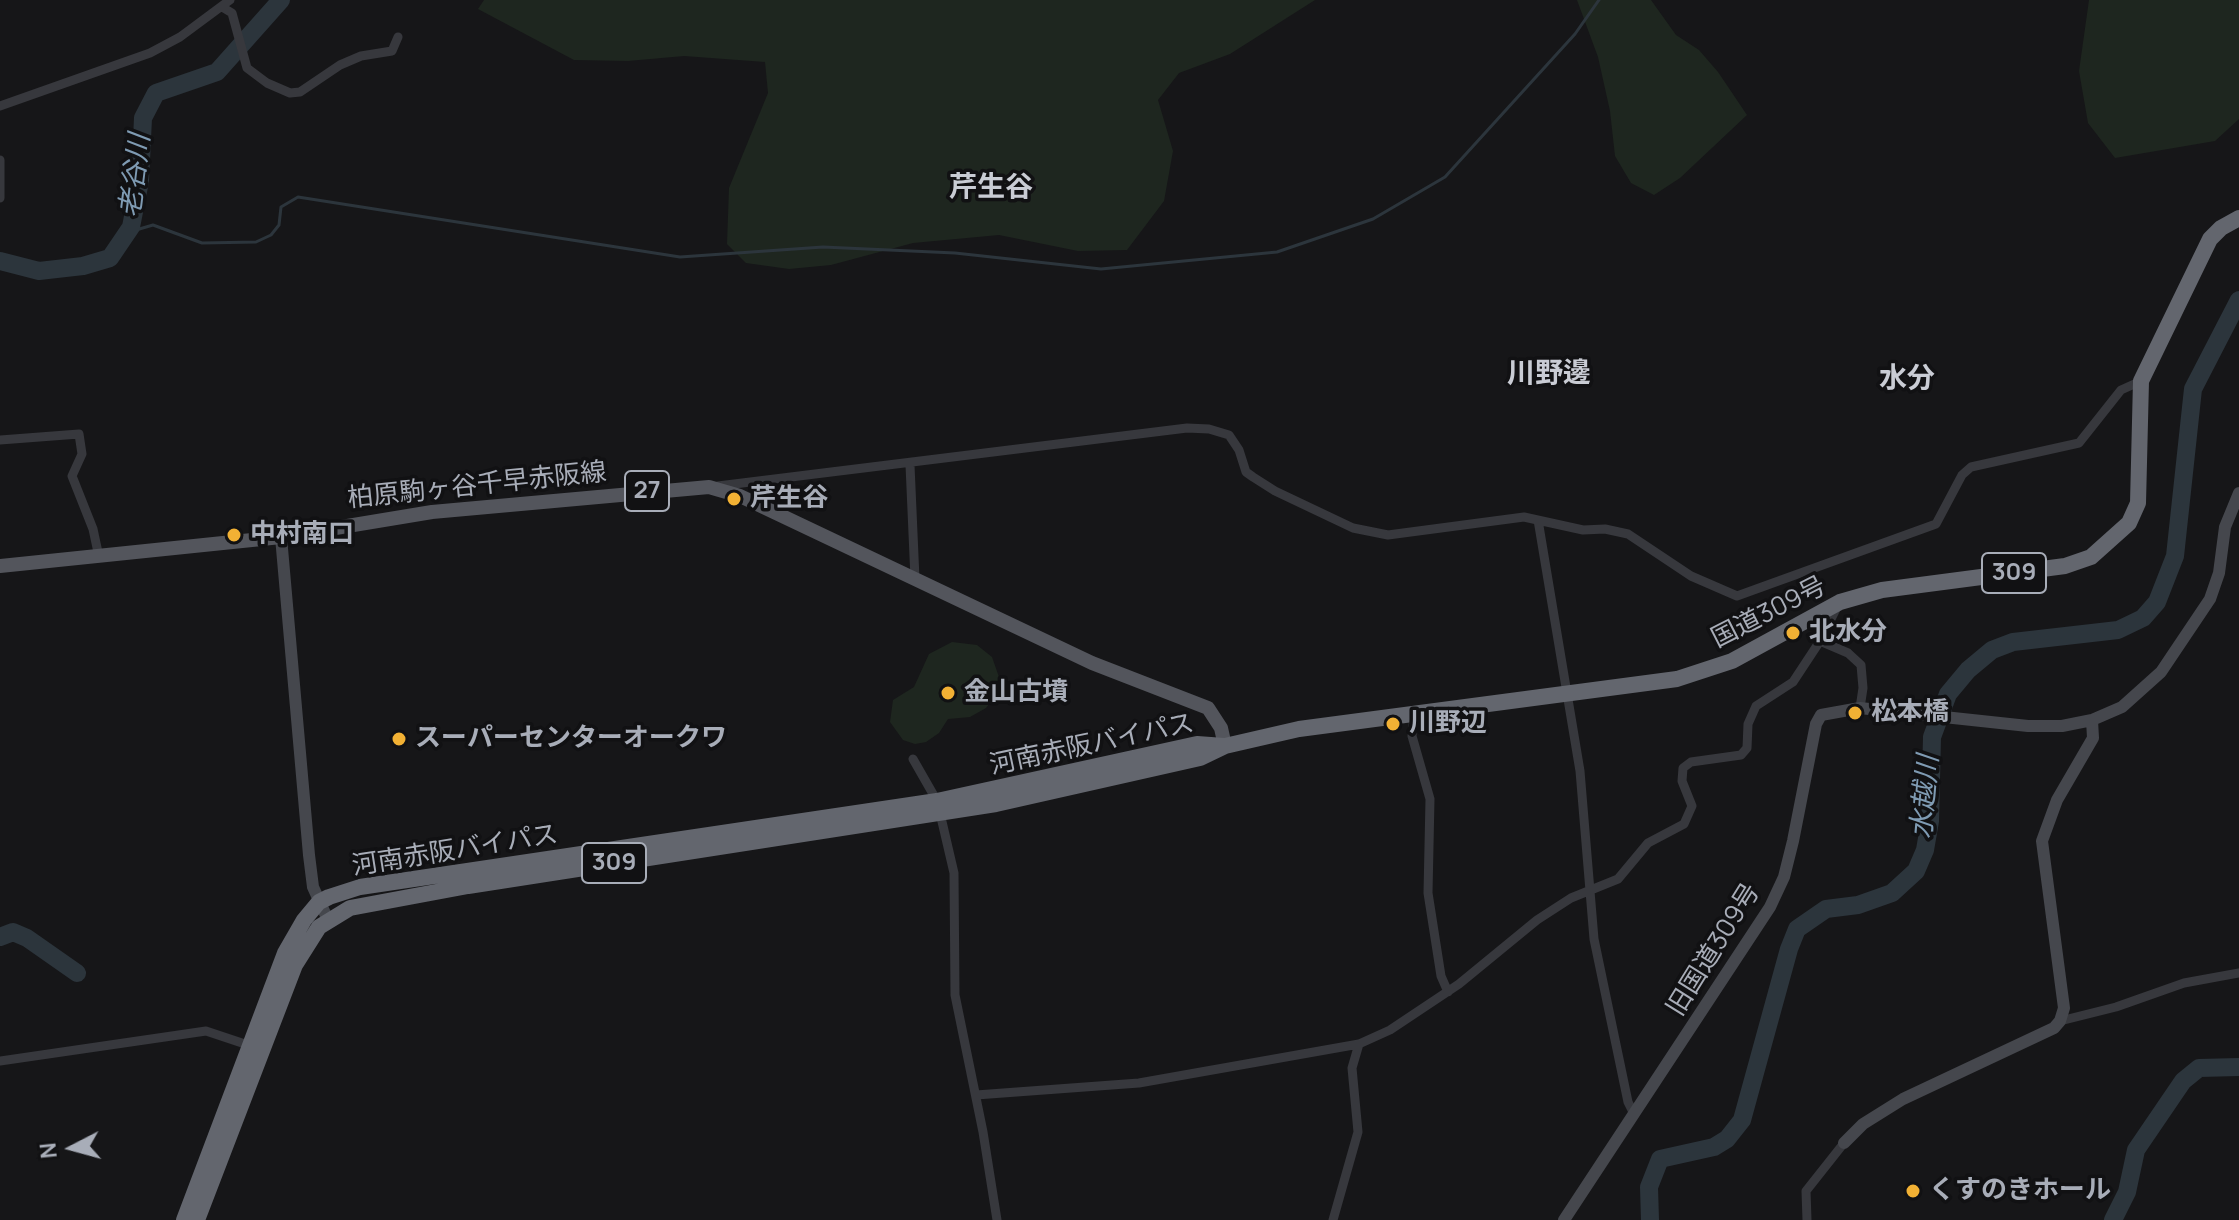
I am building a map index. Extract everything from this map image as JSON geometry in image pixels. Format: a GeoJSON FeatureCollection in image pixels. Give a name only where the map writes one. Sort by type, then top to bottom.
{"type":"FeatureCollection","features":[{"type":"Feature","properties":{"kind":"highway","name":"国道309号"},"geometry":{"type":"LineString","coordinates":[[1225,746],[1299,729],[1567,695],[1705,672],[1840,602],[1882,590],[2065,566],[2091,557],[2129,523],[2138,503],[2141,381],[2210,239],[2221,228],[2239,218]]}},
{"type":"Feature","properties":{"kind":"highway","name":"河南赤阪バイパス"},"geometry":{"type":"LineString","coordinates":[[197,1220],[295,965],[309,939],[328,920],[362,904],[938,807],[1197,744],[1225,746]]}},
{"type":"Feature","properties":{"kind":"highway","name":"河南赤阪バイパス"},"geometry":{"type":"LineString","coordinates":[[319,902],[360,887],[938,807]]}},
{"type":"Feature","properties":{"kind":"highway"},"geometry":{"type":"LineString","coordinates":[[184,1220],[285,953],[319,902]]}},
{"type":"Feature","properties":{"kind":"main road","name":"柏原駒ヶ谷千早赤阪線"},"geometry":{"type":"LineString","coordinates":[[0,566],[281,537],[432,512],[709,487],[740,496],[1092,663],[1208,708],[1221,728],[1225,746]]}},
{"type":"Feature","properties":{"kind":"street"},"geometry":{"type":"LineString","coordinates":[[0,106],[150,53],[226,3],[232,13],[247,68],[267,83],[290,93],[300,92],[351,60],[392,51],[398,37]]}},
{"type":"Feature","properties":{"kind":"street"},"geometry":{"type":"LineString","coordinates":[[0,160],[3,185],[0,198]]}},
{"type":"Feature","properties":{"kind":"street"},"geometry":{"type":"LineString","coordinates":[[709,487],[910,465],[1187,428],[1209,429],[1229,435],[1239,450],[1246,472],[1253,477],[1275,491],[1353,528],[1388,535],[1524,517],[1583,530],[1628,534],[1691,576],[1737,596],[1936,524],[1962,475],[1971,467],[2079,443],[2121,390],[2141,381]]}},
{"type":"Feature","properties":{"kind":"street"},"geometry":{"type":"LineString","coordinates":[[0,440],[79,434],[82,454],[72,476],[93,529],[99,557]]}},
{"type":"Feature","properties":{"kind":"street"},"geometry":{"type":"LineString","coordinates":[[910,465],[915,579]]}},
{"type":"Feature","properties":{"kind":"street"},"geometry":{"type":"LineString","coordinates":[[1807,1220],[1806,1191],[1863,1124],[1903,1099],[2054,1028],[2060,1021],[2064,1008],[2042,841],[2057,800],[2093,738],[2092,720],[2122,707],[2140,693],[2192,628],[2219,573],[2225,527],[2239,493]]}},
{"type":"Feature","properties":{"kind":"street"},"geometry":{"type":"LineString","coordinates":[[1538,520],[1580,771],[1590,893],[1605,996],[1628,1102],[1634,1114]]}},
{"type":"Feature","properties":{"kind":"street"},"geometry":{"type":"LineString","coordinates":[[281,537],[309,855],[319,902],[328,920]]}},
{"type":"Feature","properties":{"kind":"street"},"geometry":{"type":"LineString","coordinates":[[976,1095],[1139,1083],[1359,1044],[1415,1016],[1537,920],[1571,898],[1590,893],[1618,879],[1648,843],[1684,824],[1692,806],[1682,781],[1683,768],[1691,762],[1741,755],[1747,748],[1748,724],[1756,706],[1793,682],[1820,641],[1840,602]]}},
{"type":"Feature","properties":{"kind":"street"},"geometry":{"type":"LineString","coordinates":[[1820,641],[1848,653],[1861,665],[1863,688],[1860,708]]}},
{"type":"Feature","properties":{"kind":"street","name":"旧国道309号"},"geometry":{"type":"LineString","coordinates":[[1564,1220],[1770,907],[1793,841],[1816,724],[1829,711],[1860,708],[2028,726],[2062,726],[2092,720]]}},
{"type":"Feature","properties":{"kind":"street"},"geometry":{"type":"LineString","coordinates":[[1414,716],[1412,736],[1430,799],[1428,893],[1441,976],[1448,992]]}},
{"type":"Feature","properties":{"kind":"street"},"geometry":{"type":"LineString","coordinates":[[913,759],[938,807],[954,873],[955,995],[997,1220]]}},
{"type":"Feature","properties":{"kind":"street"},"geometry":{"type":"LineString","coordinates":[[2060,1021],[2116,1007],[2184,983],[2239,973]]}},
{"type":"Feature","properties":{"kind":"street"},"geometry":{"type":"LineString","coordinates":[[0,1061],[206,1031],[251,1046]]}},
{"type":"Feature","properties":{"kind":"street"},"geometry":{"type":"LineString","coordinates":[[1333,1220],[1358,1132],[1352,1068],[1359,1044]]}},
{"type":"Feature","properties":{"kind":"shaded area"},"geometry":{"type":"Polygon","coordinates":[[[484,0],[1315,0],[1230,54],[1179,73],[1158,100],[1173,151],[1164,201],[1127,250],[1078,251],[999,235],[913,243],[831,265],[789,269],[746,263],[727,244],[729,188],[768,93],[765,62],[684,56],[628,61],[574,60],[478,9],[484,0]]]}},
{"type":"Feature","properties":{"kind":"shaded area"},"geometry":{"type":"Polygon","coordinates":[[[1577,0],[1651,0],[1676,35],[1699,50],[1718,72],[1747,115],[1680,178],[1654,195],[1631,183],[1615,156],[1610,111],[1598,57],[1577,0]]]}},
{"type":"Feature","properties":{"kind":"shaded area"},"geometry":{"type":"Polygon","coordinates":[[[2089,0],[2239,0],[2239,119],[2215,141],[2115,158],[2088,123],[2079,71],[2089,0]]]}},
{"type":"Feature","properties":{"kind":"shaded area","name":"金山古墳"},"geometry":{"type":"Polygon","coordinates":[[[952,642],[977,645],[992,657],[999,677],[993,699],[986,708],[970,717],[948,719],[939,733],[926,742],[915,744],[903,740],[890,722],[893,700],[914,687],[929,654],[952,642]]]}},
{"type":"Feature","properties":{"kind":"waterway","name":"老谷川"},"geometry":{"type":"LineString","coordinates":[[0,261],[39,271],[83,266],[110,258],[131,227],[140,181],[143,118],[156,93],[217,72],[281,0]]}},
{"type":"Feature","properties":{"kind":"waterway"},"geometry":{"type":"LineString","coordinates":[[129,232],[153,225],[202,243],[256,242],[271,235],[279,225],[281,207],[298,197],[680,257],[823,247],[955,253],[1101,269],[1277,252],[1373,219],[1445,177],[1575,34],[1599,0]]}},
{"type":"Feature","properties":{"kind":"waterway","name":"水越川"},"geometry":{"type":"LineString","coordinates":[[1650,1220],[1649,1187],[1660,1159],[1714,1147],[1727,1139],[1742,1120],[1797,929],[1826,909],[1858,905],[1892,893],[1916,871],[1925,850],[1930,821],[1932,737],[1948,694],[1968,670],[1992,650],[2013,642],[2118,630],[2143,618],[2157,602],[2175,556],[2193,389],[2239,300]]}},
{"type":"Feature","properties":{"kind":"waterway"},"geometry":{"type":"LineString","coordinates":[[0,937],[13,932],[27,938],[77,973]]}},
{"type":"Feature","properties":{"kind":"waterway"},"geometry":{"type":"LineString","coordinates":[[2113,1220],[2127,1192],[2136,1150],[2183,1081],[2199,1068],[2239,1067]]}},
{"type":"Feature","properties":{"kind":"place","name":"芹生谷"},"geometry":{"type":"Point","coordinates":[734,499]}},
{"type":"Feature","properties":{"kind":"place","name":"中村南口"},"geometry":{"type":"Point","coordinates":[234,535]}},
{"type":"Feature","properties":{"kind":"place","name":"北水分"},"geometry":{"type":"Point","coordinates":[1793,633]}},
{"type":"Feature","properties":{"kind":"place","name":"金山古墳"},"geometry":{"type":"Point","coordinates":[948,693]}},
{"type":"Feature","properties":{"kind":"place","name":"松本橋"},"geometry":{"type":"Point","coordinates":[1855,713]}},
{"type":"Feature","properties":{"kind":"place","name":"川野辺"},"geometry":{"type":"Point","coordinates":[1393,724]}},
{"type":"Feature","properties":{"kind":"place","name":"スーパーセンターオークワ"},"geometry":{"type":"Point","coordinates":[399,739]}},
{"type":"Feature","properties":{"kind":"place","name":"くすのきホール"},"geometry":{"type":"Point","coordinates":[1913,1191]}},
{"type":"Feature","properties":{"kind":"district","name":"芹生谷"},"geometry":{"type":"Point","coordinates":[991,188]}},
{"type":"Feature","properties":{"kind":"district","name":"川野邊"},"geometry":{"type":"Point","coordinates":[1549,374]}},
{"type":"Feature","properties":{"kind":"district","name":"水分"},"geometry":{"type":"Point","coordinates":[1907,379]}}]}
